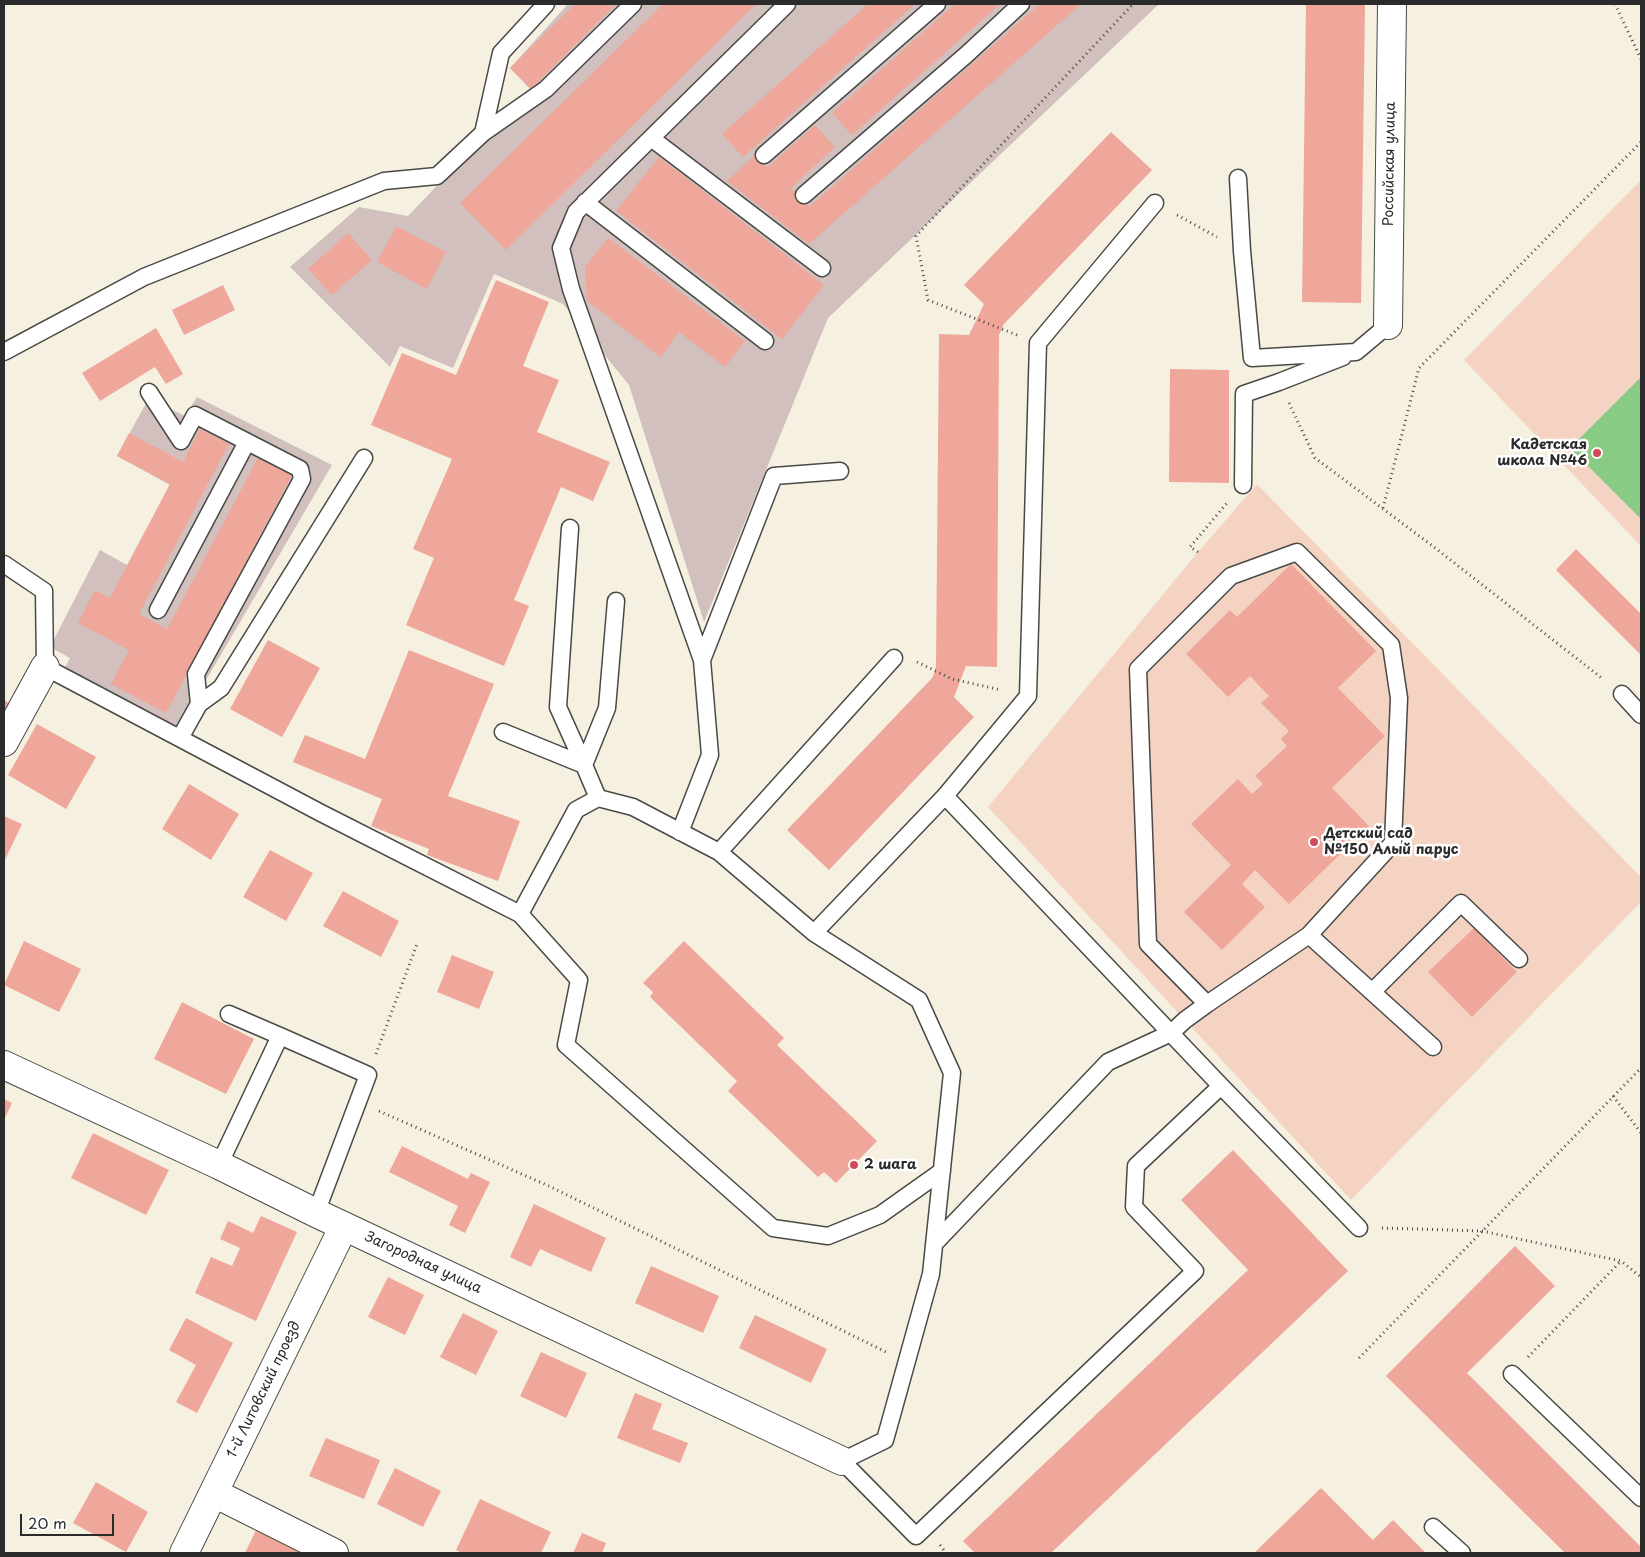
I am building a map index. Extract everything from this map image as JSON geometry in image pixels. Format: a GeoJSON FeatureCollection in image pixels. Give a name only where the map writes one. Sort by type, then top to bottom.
{"type":"FeatureCollection","features":[{"type":"Feature","properties":{"kind":"street","name":"Российская улица"},"geometry":{"type":"LineString","coordinates":[[1388,325],[1392,4]]}},
{"type":"Feature","properties":{"kind":"street"},"geometry":{"type":"LineString","coordinates":[[4,742],[45,668]]}},
{"type":"Feature","properties":{"kind":"street","name":"Загородная улица"},"geometry":{"type":"LineString","coordinates":[[4,1065],[842,1461]]}},
{"type":"Feature","properties":{"kind":"street","name":"1-й Литовский проезд"},"geometry":{"type":"LineString","coordinates":[[184,1553],[344,1226]]}},
{"type":"Feature","properties":{"kind":"street"},"geometry":{"type":"LineString","coordinates":[[214,1493],[334,1553]]}},
{"type":"Feature","properties":{"kind":"lane"},"geometry":{"type":"LineString","coordinates":[[483,133],[501,53],[546,4]]}},
{"type":"Feature","properties":{"kind":"lane"},"geometry":{"type":"LineString","coordinates":[[4,352],[144,278],[384,181],[437,176],[483,133],[546,88],[633,4]]}},
{"type":"Feature","properties":{"kind":"lane"},"geometry":{"type":"LineString","coordinates":[[680,832],[710,755],[702,660],[571,288],[561,248],[576,212],[585,202],[786,4]]}},
{"type":"Feature","properties":{"kind":"lane"},"geometry":{"type":"LineString","coordinates":[[764,155],[937,4]]}},
{"type":"Feature","properties":{"kind":"lane"},"geometry":{"type":"LineString","coordinates":[[804,195],[966,55],[1021,4]]}},
{"type":"Feature","properties":{"kind":"lane"},"geometry":{"type":"LineString","coordinates":[[651,138],[822,268]]}},
{"type":"Feature","properties":{"kind":"lane"},"geometry":{"type":"LineString","coordinates":[[1238,178],[1242,251],[1252,358],[1356,352]]}},
{"type":"Feature","properties":{"kind":"lane"},"geometry":{"type":"LineString","coordinates":[[585,202],[765,341]]}},
{"type":"Feature","properties":{"kind":"lane"},"geometry":{"type":"LineString","coordinates":[[814,933],[946,796],[1028,696],[1038,343],[1155,203]]}},
{"type":"Feature","properties":{"kind":"lane"},"geometry":{"type":"LineString","coordinates":[[1243,485],[1244,394],[1356,352],[1388,325]]}},
{"type":"Feature","properties":{"kind":"lane"},"geometry":{"type":"LineString","coordinates":[[149,392],[181,441],[195,415],[300,468],[302,479],[196,674],[199,704]]}},
{"type":"Feature","properties":{"kind":"lane"},"geometry":{"type":"LineString","coordinates":[[158,610],[247,442]]}},
{"type":"Feature","properties":{"kind":"lane"},"geometry":{"type":"LineString","coordinates":[[180,738],[199,704],[221,688],[364,458]]}},
{"type":"Feature","properties":{"kind":"lane"},"geometry":{"type":"LineString","coordinates":[[702,660],[774,476],[840,471]]}},
{"type":"Feature","properties":{"kind":"lane"},"geometry":{"type":"LineString","coordinates":[[570,528],[558,707],[598,798]]}},
{"type":"Feature","properties":{"kind":"lane"},"geometry":{"type":"LineString","coordinates":[[934,1244],[1108,1062],[1171,1033],[1207,1004],[1309,935],[1393,843],[1399,698],[1391,646],[1296,552],[1231,576],[1138,668],[1148,944],[1207,1004]]}},
{"type":"Feature","properties":{"kind":"lane"},"geometry":{"type":"LineString","coordinates":[[4,564],[44,591],[45,668],[321,813],[520,914],[579,980],[566,1045],[773,1228],[828,1236],[880,1215],[942,1171]]}},
{"type":"Feature","properties":{"kind":"lane"},"geometry":{"type":"LineString","coordinates":[[584,765],[607,708],[616,601]]}},
{"type":"Feature","properties":{"kind":"lane"},"geometry":{"type":"LineString","coordinates":[[719,852],[894,658]]}},
{"type":"Feature","properties":{"kind":"lane"},"geometry":{"type":"LineString","coordinates":[[1622,694],[1641,715]]}},
{"type":"Feature","properties":{"kind":"lane"},"geometry":{"type":"LineString","coordinates":[[503,732],[584,765]]}},
{"type":"Feature","properties":{"kind":"lane"},"geometry":{"type":"LineString","coordinates":[[946,796],[1221,1086],[1359,1228]]}},
{"type":"Feature","properties":{"kind":"lane"},"geometry":{"type":"LineString","coordinates":[[520,914],[576,810],[598,798],[634,807],[719,852],[814,933],[919,1000],[952,1073],[931,1274],[885,1440],[842,1461],[916,1536],[1195,1271],[1134,1206],[1136,1166],[1221,1086]]}},
{"type":"Feature","properties":{"kind":"lane"},"geometry":{"type":"LineString","coordinates":[[1372,992],[1460,903],[1518,959]]}},
{"type":"Feature","properties":{"kind":"lane"},"geometry":{"type":"LineString","coordinates":[[1309,935],[1433,1047]]}},
{"type":"Feature","properties":{"kind":"lane"},"geometry":{"type":"LineString","coordinates":[[230,1014],[368,1075],[316,1213]]}},
{"type":"Feature","properties":{"kind":"lane"},"geometry":{"type":"LineString","coordinates":[[219,1165],[280,1036]]}},
{"type":"Feature","properties":{"kind":"lane"},"geometry":{"type":"LineString","coordinates":[[1512,1374],[1641,1498]]}},
{"type":"Feature","properties":{"kind":"lane"},"geometry":{"type":"LineString","coordinates":[[1433,1527],[1462,1553]]}},
{"type":"Feature","properties":{"kind":"path"},"geometry":{"type":"LineString","coordinates":[[1038,343],[928,300],[916,236],[1133,4]]}},
{"type":"Feature","properties":{"kind":"path"},"geometry":{"type":"LineString","coordinates":[[1615,4],[1641,59]]}},
{"type":"Feature","properties":{"kind":"path"},"geometry":{"type":"LineString","coordinates":[[1383,508],[1419,368],[1641,142]]}},
{"type":"Feature","properties":{"kind":"path"},"geometry":{"type":"LineString","coordinates":[[1155,203],[1242,251]]}},
{"type":"Feature","properties":{"kind":"path"},"geometry":{"type":"LineString","coordinates":[[1279,382],[1315,458],[1383,508],[1622,694]]}},
{"type":"Feature","properties":{"kind":"path"},"geometry":{"type":"LineString","coordinates":[[1198,552],[1190,547],[1243,485]]}},
{"type":"Feature","properties":{"kind":"path"},"geometry":{"type":"LineString","coordinates":[[894,658],[908,658],[952,678],[1028,696]]}},
{"type":"Feature","properties":{"kind":"path"},"geometry":{"type":"LineString","coordinates":[[368,1075],[418,944]]}},
{"type":"Feature","properties":{"kind":"path"},"geometry":{"type":"LineString","coordinates":[[1359,1358],[1641,1068]]}},
{"type":"Feature","properties":{"kind":"path"},"geometry":{"type":"LineString","coordinates":[[1613,1096],[1641,1133]]}},
{"type":"Feature","properties":{"kind":"path"},"geometry":{"type":"LineString","coordinates":[[359,1102],[552,1187],[906,1362]]}},
{"type":"Feature","properties":{"kind":"path"},"geometry":{"type":"LineString","coordinates":[[1359,1228],[1482,1231],[1621,1261],[1641,1277]]}},
{"type":"Feature","properties":{"kind":"path"},"geometry":{"type":"LineString","coordinates":[[1512,1374],[1621,1261]]}},
{"type":"Feature","properties":{"kind":"shaded area"},"geometry":{"type":"Polygon","coordinates":[[[568,4],[1159,4],[828,318],[704,622],[629,385],[563,304],[494,274],[453,368],[400,346],[390,367],[290,267],[359,207],[408,216],[530,89],[510,68],[568,4]]]}},
{"type":"Feature","properties":{"kind":"shaded area","name":"Кадетская школа №46"},"geometry":{"type":"Polygon","coordinates":[[[1641,180],[1641,546],[1464,360],[1641,180]]]}},
{"type":"Feature","properties":{"kind":"shaded area"},"geometry":{"type":"Polygon","coordinates":[[[197,397],[332,465],[206,680],[199,704],[180,738],[61,675],[70,658],[50,647],[100,550],[127,565],[170,485],[117,456],[149,398],[185,416],[197,397]]]}},
{"type":"Feature","properties":{"kind":"shaded area","name":"Детский сад №150 Алый парус"},"geometry":{"type":"Polygon","coordinates":[[[1257,484],[1641,877],[1641,902],[1351,1200],[988,807],[1198,552],[1257,484]]]}},
{"type":"Feature","properties":{"kind":"green space"},"geometry":{"type":"Polygon","coordinates":[[[1641,377],[1641,519],[1570,448],[1641,377]]]}},
{"type":"Feature","properties":{"kind":"building"},"geometry":{"type":"Polygon","coordinates":[[[575,4],[616,4],[531,89],[510,68],[575,4]]]}},
{"type":"Feature","properties":{"kind":"building"},"geometry":{"type":"Polygon","coordinates":[[[663,4],[756,4],[506,250],[460,203],[663,4]]]}},
{"type":"Feature","properties":{"kind":"building"},"geometry":{"type":"Polygon","coordinates":[[[868,4],[915,4],[743,157],[722,134],[868,4]]]}},
{"type":"Feature","properties":{"kind":"building"},"geometry":{"type":"Polygon","coordinates":[[[955,4],[1000,4],[852,135],[832,113],[955,4]]]}},
{"type":"Feature","properties":{"kind":"building"},"geometry":{"type":"Polygon","coordinates":[[[1040,4],[1081,4],[809,244],[727,181],[756,154],[768,167],[815,125],[835,147],[791,188],[809,207],[1040,4]]]}},
{"type":"Feature","properties":{"kind":"building"},"geometry":{"type":"Polygon","coordinates":[[[1306,4],[1365,4],[1361,303],[1302,302],[1306,4]]]}},
{"type":"Feature","properties":{"kind":"building"},"geometry":{"type":"Polygon","coordinates":[[[1111,132],[1152,170],[1004,324],[999,335],[997,667],[966,666],[954,697],[974,717],[829,870],[787,830],[933,677],[936,666],[939,334],[969,335],[984,304],[964,285],[1111,132]]]}},
{"type":"Feature","properties":{"kind":"building"},"geometry":{"type":"Polygon","coordinates":[[[659,157],[824,285],[782,339],[616,211],[659,157]]]}},
{"type":"Feature","properties":{"kind":"building"},"geometry":{"type":"Polygon","coordinates":[[[396,226],[446,252],[427,289],[377,262],[396,226]]]}},
{"type":"Feature","properties":{"kind":"building"},"geometry":{"type":"Polygon","coordinates":[[[348,233],[372,260],[332,295],[308,269],[348,233]]]}},
{"type":"Feature","properties":{"kind":"building"},"geometry":{"type":"Polygon","coordinates":[[[608,238],[745,341],[725,367],[679,332],[661,357],[587,301],[585,267],[608,238]]]}},
{"type":"Feature","properties":{"kind":"building"},"geometry":{"type":"Polygon","coordinates":[[[496,280],[549,302],[523,366],[559,380],[537,432],[610,462],[593,501],[561,487],[514,600],[529,606],[504,666],[406,625],[434,558],[413,549],[452,459],[371,425],[402,353],[456,375],[496,280]]]}},
{"type":"Feature","properties":{"kind":"building"},"geometry":{"type":"Polygon","coordinates":[[[223,285],[235,310],[184,335],[172,310],[223,285]]]}},
{"type":"Feature","properties":{"kind":"building"},"geometry":{"type":"Polygon","coordinates":[[[156,328],[183,374],[166,384],[155,367],[100,401],[82,373],[156,328]]]}},
{"type":"Feature","properties":{"kind":"building"},"geometry":{"type":"Polygon","coordinates":[[[1170,369],[1229,370],[1229,483],[1169,482],[1170,369]]]}},
{"type":"Feature","properties":{"kind":"building"},"geometry":{"type":"Polygon","coordinates":[[[200,429],[229,444],[139,614],[167,629],[258,458],[292,475],[166,713],[111,684],[129,650],[78,623],[95,590],[110,598],[170,484],[117,456],[129,433],[183,462],[200,429]]]}},
{"type":"Feature","properties":{"kind":"building"},"geometry":{"type":"Polygon","coordinates":[[[1576,549],[1641,614],[1641,655],[1556,570],[1576,549]]]}},
{"type":"Feature","properties":{"kind":"building"},"geometry":{"type":"Polygon","coordinates":[[[1291,564],[1376,651],[1338,688],[1385,736],[1332,788],[1369,826],[1289,904],[1255,870],[1242,884],[1265,907],[1222,950],[1184,912],[1231,865],[1191,824],[1238,779],[1252,794],[1263,784],[1255,776],[1287,746],[1281,739],[1289,731],[1261,703],[1269,696],[1250,676],[1228,697],[1186,654],[1230,610],[1237,617],[1291,564]]]}},
{"type":"Feature","properties":{"kind":"building"},"geometry":{"type":"Polygon","coordinates":[[[268,640],[320,668],[282,737],[230,709],[268,640]]]}},
{"type":"Feature","properties":{"kind":"building"},"geometry":{"type":"Polygon","coordinates":[[[409,650],[494,684],[448,796],[520,821],[498,881],[427,855],[429,849],[371,826],[382,799],[293,762],[305,735],[365,759],[409,650]]]}},
{"type":"Feature","properties":{"kind":"building"},"geometry":{"type":"Polygon","coordinates":[[[4,700],[14,706],[4,724],[4,700]]]}},
{"type":"Feature","properties":{"kind":"building"},"geometry":{"type":"Polygon","coordinates":[[[37,724],[96,757],[66,809],[8,775],[37,724]]]}},
{"type":"Feature","properties":{"kind":"building"},"geometry":{"type":"Polygon","coordinates":[[[189,784],[239,814],[211,860],[162,829],[189,784]]]}},
{"type":"Feature","properties":{"kind":"building"},"geometry":{"type":"Polygon","coordinates":[[[4,816],[22,824],[4,862],[4,816]]]}},
{"type":"Feature","properties":{"kind":"building"},"geometry":{"type":"Polygon","coordinates":[[[270,850],[313,873],[286,921],[243,897],[270,850]]]}},
{"type":"Feature","properties":{"kind":"building"},"geometry":{"type":"Polygon","coordinates":[[[343,891],[399,921],[381,957],[323,926],[343,891]]]}},
{"type":"Feature","properties":{"kind":"building"},"geometry":{"type":"Polygon","coordinates":[[[1474,928],[1517,972],[1472,1017],[1428,972],[1474,928]]]}},
{"type":"Feature","properties":{"kind":"building"},"geometry":{"type":"Polygon","coordinates":[[[24,941],[81,969],[59,1012],[4,985],[24,941]]]}},
{"type":"Feature","properties":{"kind":"building"},"geometry":{"type":"Polygon","coordinates":[[[684,941],[784,1038],[777,1045],[877,1141],[836,1183],[824,1172],[818,1177],[728,1091],[737,1081],[650,997],[653,992],[643,983],[684,941]]]}},
{"type":"Feature","properties":{"kind":"building"},"geometry":{"type":"Polygon","coordinates":[[[452,955],[494,972],[479,1009],[437,992],[452,955]]]}},
{"type":"Feature","properties":{"kind":"building"},"geometry":{"type":"Polygon","coordinates":[[[182,1002],[254,1039],[226,1094],[154,1059],[182,1002]]]}},
{"type":"Feature","properties":{"kind":"building"},"geometry":{"type":"Polygon","coordinates":[[[4,1099],[12,1103],[4,1120],[4,1099]]]}},
{"type":"Feature","properties":{"kind":"building"},"geometry":{"type":"Polygon","coordinates":[[[93,1133],[169,1170],[146,1215],[71,1178],[93,1133]]]}},
{"type":"Feature","properties":{"kind":"building"},"geometry":{"type":"Polygon","coordinates":[[[402,1146],[468,1179],[471,1173],[490,1182],[465,1233],[449,1225],[458,1206],[389,1172],[402,1146]]]}},
{"type":"Feature","properties":{"kind":"building"},"geometry":{"type":"Polygon","coordinates":[[[1233,1150],[1348,1271],[1051,1553],[975,1553],[963,1541],[1248,1270],[1181,1200],[1233,1150]]]}},
{"type":"Feature","properties":{"kind":"building"},"geometry":{"type":"Polygon","coordinates":[[[534,1204],[606,1238],[591,1272],[540,1249],[531,1267],[510,1257],[534,1204]]]}},
{"type":"Feature","properties":{"kind":"building"},"geometry":{"type":"Polygon","coordinates":[[[261,1216],[297,1232],[256,1321],[195,1293],[211,1257],[232,1266],[240,1248],[220,1239],[228,1221],[253,1233],[261,1216]]]}},
{"type":"Feature","properties":{"kind":"building"},"geometry":{"type":"Polygon","coordinates":[[[1515,1246],[1555,1286],[1467,1373],[1641,1547],[1641,1553],[1565,1553],[1386,1376],[1515,1246]]]}},
{"type":"Feature","properties":{"kind":"building"},"geometry":{"type":"Polygon","coordinates":[[[651,1266],[719,1296],[703,1333],[635,1303],[651,1266]]]}},
{"type":"Feature","properties":{"kind":"building"},"geometry":{"type":"Polygon","coordinates":[[[388,1277],[424,1295],[405,1335],[368,1317],[388,1277]]]}},
{"type":"Feature","properties":{"kind":"building"},"geometry":{"type":"Polygon","coordinates":[[[463,1313],[498,1331],[476,1375],[440,1357],[463,1313]]]}},
{"type":"Feature","properties":{"kind":"building"},"geometry":{"type":"Polygon","coordinates":[[[755,1315],[827,1349],[811,1383],[739,1348],[755,1315]]]}},
{"type":"Feature","properties":{"kind":"building"},"geometry":{"type":"Polygon","coordinates":[[[186,1318],[233,1343],[197,1413],[176,1402],[196,1365],[169,1350],[186,1318]]]}},
{"type":"Feature","properties":{"kind":"building"},"geometry":{"type":"Polygon","coordinates":[[[541,1352],[587,1373],[566,1418],[520,1396],[541,1352]]]}},
{"type":"Feature","properties":{"kind":"building"},"geometry":{"type":"Polygon","coordinates":[[[635,1393],[662,1404],[652,1429],[688,1443],[680,1463],[617,1438],[635,1393]]]}},
{"type":"Feature","properties":{"kind":"building"},"geometry":{"type":"Polygon","coordinates":[[[326,1438],[380,1460],[364,1499],[309,1476],[326,1438]]]}},
{"type":"Feature","properties":{"kind":"building"},"geometry":{"type":"Polygon","coordinates":[[[395,1468],[441,1491],[423,1527],[377,1504],[395,1468]]]}},
{"type":"Feature","properties":{"kind":"building"},"geometry":{"type":"Polygon","coordinates":[[[96,1482],[148,1512],[126,1552],[73,1523],[96,1482]]]}},
{"type":"Feature","properties":{"kind":"building"},"geometry":{"type":"Polygon","coordinates":[[[1321,1488],[1373,1540],[1393,1520],[1426,1553],[1254,1553],[1321,1488]]]}},
{"type":"Feature","properties":{"kind":"building"},"geometry":{"type":"Polygon","coordinates":[[[480,1499],[551,1532],[541,1553],[462,1553],[456,1550],[480,1499]]]}},
{"type":"Feature","properties":{"kind":"building"},"geometry":{"type":"Polygon","coordinates":[[[256,1530],[298,1549],[296,1553],[245,1553],[256,1530]]]}},
{"type":"Feature","properties":{"kind":"building"},"geometry":{"type":"Polygon","coordinates":[[[582,1533],[606,1543],[602,1553],[573,1553],[582,1533]]]}},
{"type":"Feature","properties":{"kind":"place","name":"Кадетская школа №46"},"geometry":{"type":"Point","coordinates":[1597,453]}},
{"type":"Feature","properties":{"kind":"place","name":"Детский сад №150 Алый парус"},"geometry":{"type":"Point","coordinates":[1314,842]}},
{"type":"Feature","properties":{"kind":"place","name":"2 шага"},"geometry":{"type":"Point","coordinates":[854,1165]}}]}
